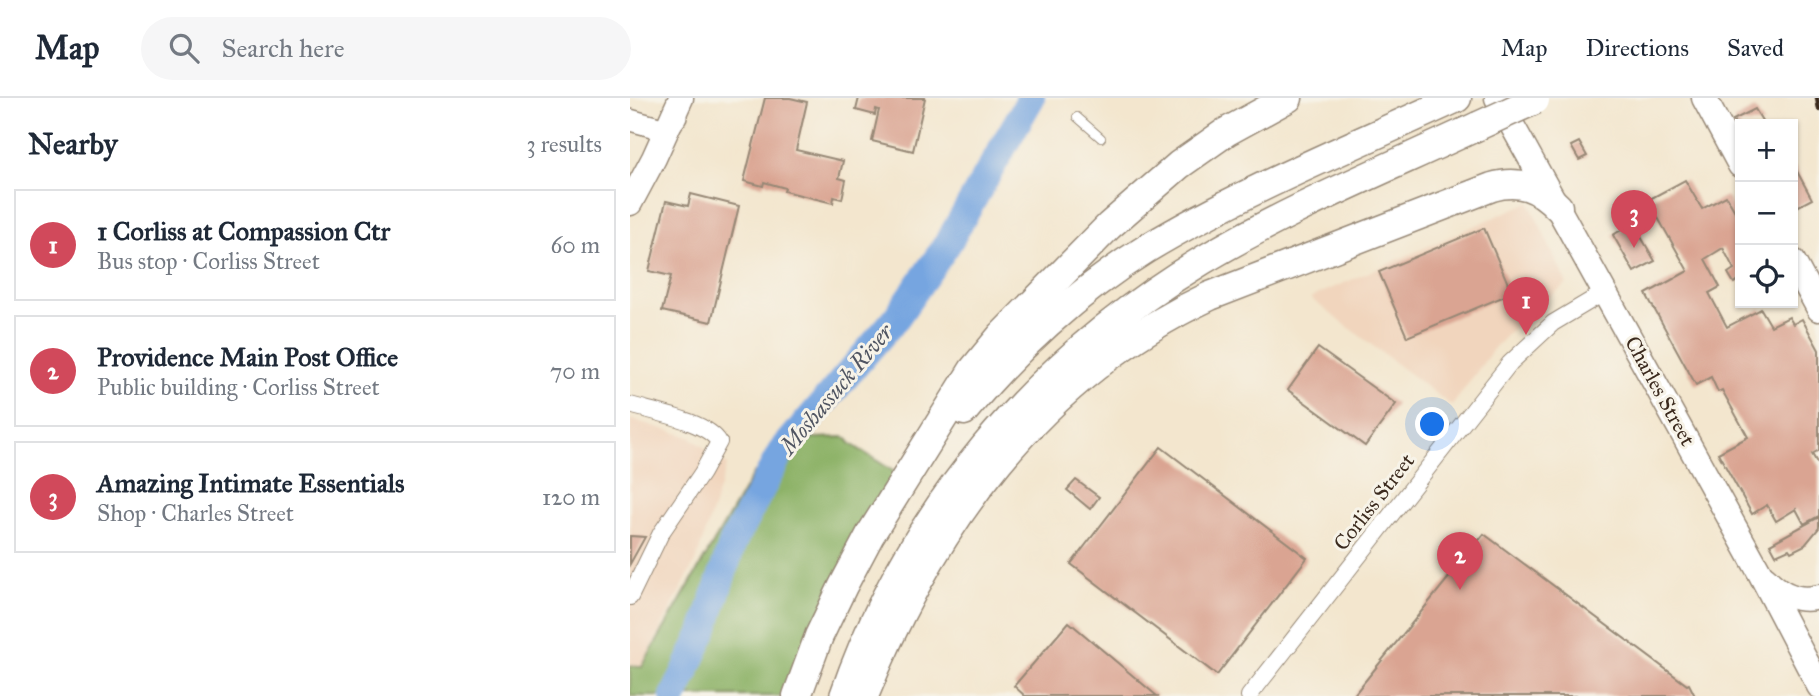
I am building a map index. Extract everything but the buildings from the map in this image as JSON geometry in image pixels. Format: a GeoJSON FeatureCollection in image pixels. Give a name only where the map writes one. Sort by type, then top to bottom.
{"type":"FeatureCollection","features":[{"type":"Feature","properties":{"kind":"highway"},"geometry":{"type":"LineString","coordinates":[[797,696],[820,636],[870,535],[980,362],[1002,335],[1110,226],[1179,165],[1226,132],[1288,98]]}},
{"type":"Feature","properties":{"kind":"highway"},"geometry":{"type":"LineString","coordinates":[[901,485],[1013,356],[1063,312],[1144,250],[1245,197],[1457,98]]}},
{"type":"Feature","properties":{"kind":"highway"},"geometry":{"type":"LineString","coordinates":[[844,696],[884,600],[941,503],[1010,416],[1070,358],[1135,305],[1217,252],[1329,195],[1537,99]]}},
{"type":"Feature","properties":{"kind":"highway"},"geometry":{"type":"LineString","coordinates":[[864,696],[909,594],[973,493],[1037,418],[1068,388],[1106,358],[1168,318],[1225,289],[1492,187],[1511,182],[1526,184],[1540,191],[1558,207]]}},
{"type":"Feature","properties":{"kind":"main road"},"geometry":{"type":"LineString","coordinates":[[630,202],[681,98]]}},
{"type":"Feature","properties":{"kind":"main road"},"geometry":{"type":"LineString","coordinates":[[666,130],[692,98]]}},
{"type":"Feature","properties":{"kind":"main road","name":"Charles Street"},"geometry":{"type":"LineString","coordinates":[[1497,98],[1819,686]]}},
{"type":"Feature","properties":{"kind":"main road"},"geometry":{"type":"LineString","coordinates":[[1703,98],[1735,156]]}},
{"type":"Feature","properties":{"kind":"main road"},"geometry":{"type":"LineString","coordinates":[[630,120],[666,130]]}},
{"type":"Feature","properties":{"kind":"main road"},"geometry":{"type":"LineString","coordinates":[[1798,270],[1819,309]]}},
{"type":"Feature","properties":{"kind":"main road"},"geometry":{"type":"LineString","coordinates":[[1759,573],[1791,597],[1806,600],[1819,597]]}},
{"type":"Feature","properties":{"kind":"street","name":"Corliss Street"},"geometry":{"type":"LineString","coordinates":[[1249,696],[1510,363],[1553,323],[1605,292]]}},
{"type":"Feature","properties":{"kind":"street"},"geometry":{"type":"LineString","coordinates":[[630,405],[691,423],[716,436],[719,442],[702,473],[660,533],[630,597]]}},
{"type":"Feature","properties":{"kind":"lane"},"geometry":{"type":"LineString","coordinates":[[1077,117],[1101,138]]}},
{"type":"Feature","properties":{"kind":"shaded area"},"geometry":{"type":"Polygon","coordinates":[[[1529,202],[1567,284],[1531,310],[1494,348],[1452,406],[1310,298],[1529,202]]]}},
{"type":"Feature","properties":{"kind":"shaded area"},"geometry":{"type":"Polygon","coordinates":[[[630,419],[690,437],[727,465],[697,558],[642,665],[630,664],[630,419]]]}},
{"type":"Feature","properties":{"kind":"green space"},"geometry":{"type":"Polygon","coordinates":[[[845,437],[851,444],[901,476],[794,696],[630,696],[630,666],[642,667],[752,476],[771,453],[813,438],[845,437]]]}},
{"type":"Feature","properties":{"kind":"waterway","name":"Moshassuck River"},"geometry":{"type":"LineString","coordinates":[[674,696],[703,633],[733,542],[781,452],[896,318],[948,243],[1031,98]]}},
{"type":"Feature","properties":{"kind":"railway"},"geometry":{"type":"LineString","coordinates":[[1817,98],[1819,109]]}},
{"type":"Feature","properties":{"kind":"place","name":"Amazing Intimate Essentials"},"geometry":{"type":"Point","coordinates":[1634,248]}},
{"type":"Feature","properties":{"kind":"place","name":"1 Corliss at Compassion Ctr"},"geometry":{"type":"Point","coordinates":[1526,335]}},
{"type":"Feature","properties":{"kind":"place","name":"Providence Main Post Office"},"geometry":{"type":"Point","coordinates":[1460,590]}}]}
